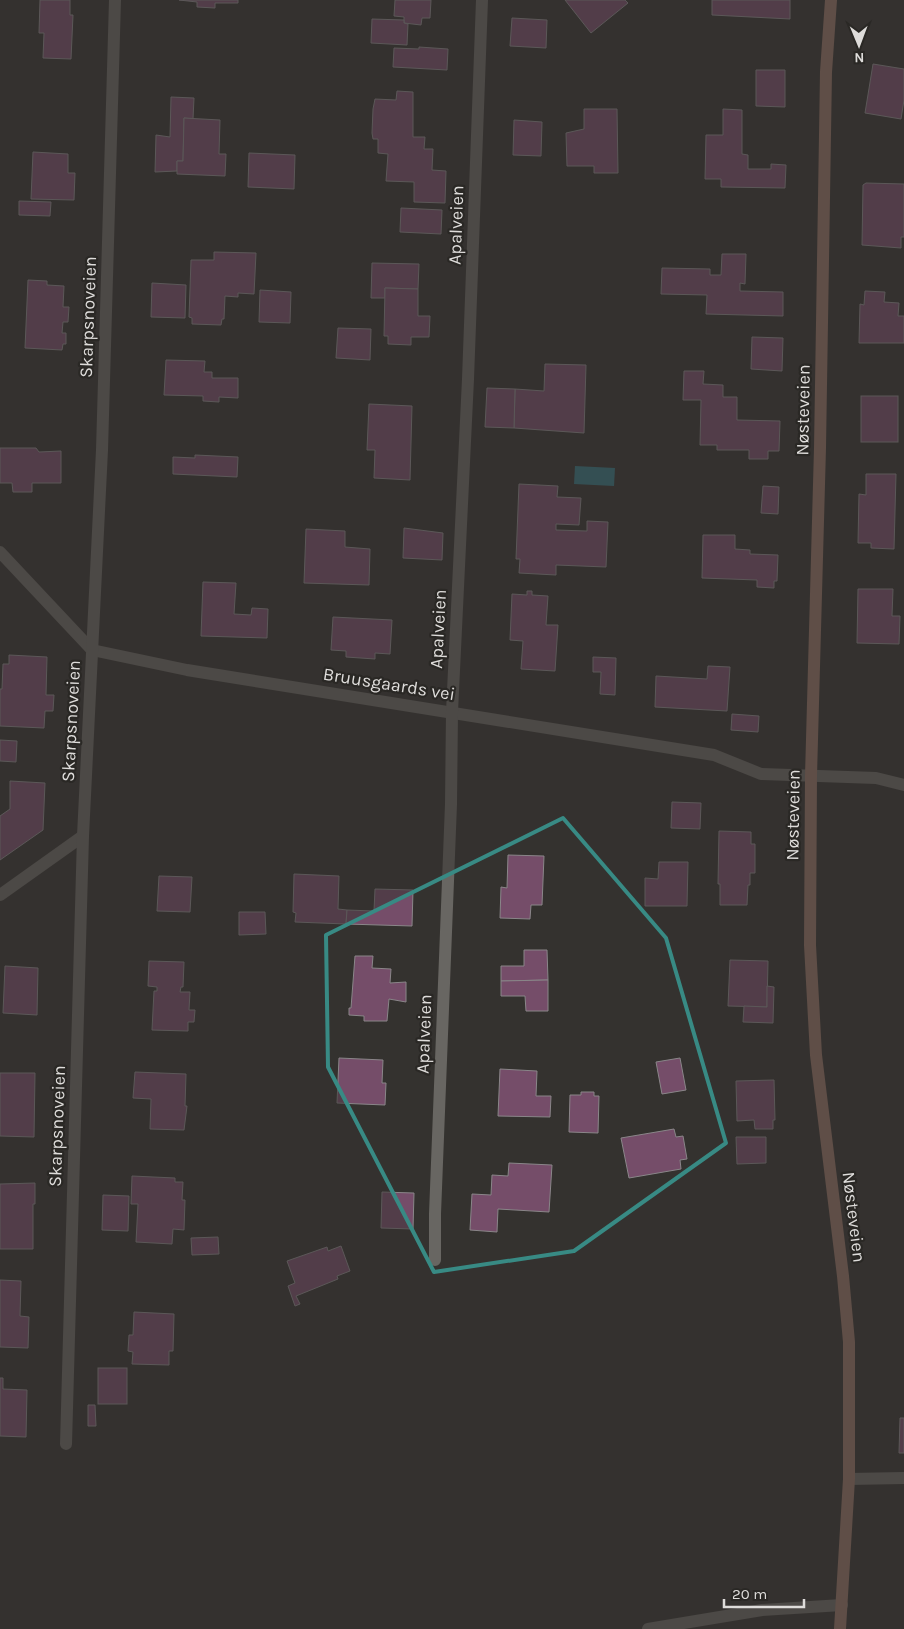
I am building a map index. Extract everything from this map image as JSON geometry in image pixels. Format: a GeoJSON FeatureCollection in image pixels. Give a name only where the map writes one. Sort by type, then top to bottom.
{"type":"FeatureCollection","features":[{"type":"Feature","properties":{"kind":"main road","name":"Nøsteveien"},"geometry":{"type":"LineString","coordinates":[[830,0],[826,72],[820,448],[811,776],[810,945],[813,1014],[820,1095],[844,1276],[849,1342],[849,1479],[840,1629]]}},
{"type":"Feature","properties":{"kind":"street","name":"Skarpsnoveien"},"geometry":{"type":"LineString","coordinates":[[66,1444],[83,836],[102,440],[116,0]]}},
{"type":"Feature","properties":{"kind":"street","name":"Apalveien"},"geometry":{"type":"LineString","coordinates":[[435,1260],[435,1194],[451,804],[452,712],[468,379],[482,0]]}},
{"type":"Feature","properties":{"kind":"street"},"geometry":{"type":"LineString","coordinates":[[0,552],[92,650]]}},
{"type":"Feature","properties":{"kind":"street","name":"Bruusgaards vei"},"geometry":{"type":"LineString","coordinates":[[92,650],[187,670],[714,755],[761,774],[876,778],[904,784]]}},
{"type":"Feature","properties":{"kind":"street"},"geometry":{"type":"LineString","coordinates":[[0,895],[83,836]]}},
{"type":"Feature","properties":{"kind":"street"},"geometry":{"type":"LineString","coordinates":[[849,1479],[904,1478]]}},
{"type":"Feature","properties":{"kind":"street"},"geometry":{"type":"LineString","coordinates":[[648,1629],[762,1610],[842,1604]]}},
{"type":"Feature","properties":{"kind":"highlighted area"},"geometry":{"type":"Polygon","coordinates":[[[563,818],[666,938],[726,1143],[574,1251],[434,1272],[328,1067],[326,935],[563,818]]]}},
{"type":"Feature","properties":{"kind":"water"},"geometry":{"type":"Polygon","coordinates":[[[575,466],[615,468],[614,486],[574,484],[575,466]]]}},
{"type":"Feature","properties":{"kind":"building"},"geometry":{"type":"Polygon","coordinates":[[[40,0],[70,0],[70,15],[73,15],[71,59],[43,58],[44,33],[39,33],[40,0]]]}},
{"type":"Feature","properties":{"kind":"building"},"geometry":{"type":"Polygon","coordinates":[[[179,0],[238,0],[238,3],[215,3],[215,8],[197,7],[197,2],[179,0]]]}},
{"type":"Feature","properties":{"kind":"building"},"geometry":{"type":"Polygon","coordinates":[[[395,0],[431,0],[430,18],[422,18],[421,25],[404,23],[404,17],[394,16],[395,0]]]}},
{"type":"Feature","properties":{"kind":"building"},"geometry":{"type":"Polygon","coordinates":[[[565,0],[625,0],[628,3],[591,33],[565,0]]]}},
{"type":"Feature","properties":{"kind":"building"},"geometry":{"type":"Polygon","coordinates":[[[712,0],[790,0],[790,19],[712,15],[712,0]]]}},
{"type":"Feature","properties":{"kind":"building"},"geometry":{"type":"Polygon","coordinates":[[[512,18],[547,20],[546,48],[510,46],[512,18]]]}},
{"type":"Feature","properties":{"kind":"building"},"geometry":{"type":"Polygon","coordinates":[[[372,19],[404,20],[404,23],[408,24],[407,45],[371,43],[372,19]]]}},
{"type":"Feature","properties":{"kind":"building"},"geometry":{"type":"Polygon","coordinates":[[[419,47],[448,49],[447,70],[393,67],[394,48],[419,49],[419,47]]]}},
{"type":"Feature","properties":{"kind":"building"},"geometry":{"type":"Polygon","coordinates":[[[873,64],[904,69],[904,100],[901,119],[865,113],[873,64]]]}},
{"type":"Feature","properties":{"kind":"building"},"geometry":{"type":"Polygon","coordinates":[[[756,70],[785,70],[785,107],[756,106],[756,70]]]}},
{"type":"Feature","properties":{"kind":"building"},"geometry":{"type":"Polygon","coordinates":[[[397,91],[413,92],[413,137],[425,137],[424,149],[433,149],[432,170],[446,171],[445,203],[414,202],[414,182],[386,181],[388,154],[378,153],[378,139],[373,139],[373,109],[375,99],[396,100],[397,91]]]}},
{"type":"Feature","properties":{"kind":"building"},"geometry":{"type":"Polygon","coordinates":[[[171,97],[194,98],[193,119],[184,118],[183,161],[177,161],[177,171],[155,172],[156,135],[170,137],[171,97]]]}},
{"type":"Feature","properties":{"kind":"building"},"geometry":{"type":"Polygon","coordinates":[[[584,109],[617,109],[618,173],[594,173],[594,166],[567,166],[566,133],[584,129],[584,109]]]}},
{"type":"Feature","properties":{"kind":"building"},"geometry":{"type":"Polygon","coordinates":[[[723,109],[742,110],[742,154],[748,155],[748,169],[771,169],[771,164],[786,165],[785,188],[721,187],[721,179],[705,179],[706,135],[723,135],[723,109]]]}},
{"type":"Feature","properties":{"kind":"building"},"geometry":{"type":"Polygon","coordinates":[[[184,118],[220,120],[219,154],[226,154],[225,176],[177,174],[177,161],[183,161],[184,118]]]}},
{"type":"Feature","properties":{"kind":"building"},"geometry":{"type":"Polygon","coordinates":[[[514,120],[542,122],[541,156],[513,155],[514,120]]]}},
{"type":"Feature","properties":{"kind":"building"},"geometry":{"type":"Polygon","coordinates":[[[33,152],[68,154],[68,173],[75,173],[74,200],[31,199],[33,152]]]}},
{"type":"Feature","properties":{"kind":"building"},"geometry":{"type":"Polygon","coordinates":[[[249,153],[295,155],[294,189],[248,187],[249,153]]]}},
{"type":"Feature","properties":{"kind":"building"},"geometry":{"type":"Polygon","coordinates":[[[866,183],[904,184],[904,237],[901,237],[901,248],[862,245],[863,185],[866,183]]]}},
{"type":"Feature","properties":{"kind":"building"},"geometry":{"type":"Polygon","coordinates":[[[19,201],[51,202],[50,216],[19,215],[19,201]]]}},
{"type":"Feature","properties":{"kind":"building"},"geometry":{"type":"Polygon","coordinates":[[[401,208],[442,210],[441,234],[400,232],[401,208]]]}},
{"type":"Feature","properties":{"kind":"building"},"geometry":{"type":"Polygon","coordinates":[[[214,252],[256,253],[254,294],[238,293],[238,297],[225,296],[224,319],[222,319],[221,325],[192,324],[192,318],[189,317],[191,260],[214,260],[214,252]]]}},
{"type":"Feature","properties":{"kind":"building"},"geometry":{"type":"Polygon","coordinates":[[[722,254],[746,254],[745,284],[740,283],[740,291],[783,292],[783,316],[706,314],[707,295],[661,294],[662,268],[710,269],[710,275],[721,275],[722,254]]]}},
{"type":"Feature","properties":{"kind":"building"},"geometry":{"type":"Polygon","coordinates":[[[372,263],[419,264],[418,289],[385,288],[385,298],[371,298],[372,263]]]}},
{"type":"Feature","properties":{"kind":"building"},"geometry":{"type":"Polygon","coordinates":[[[28,280],[47,281],[47,285],[64,286],[63,307],[69,307],[68,322],[63,322],[62,333],[66,333],[66,344],[63,344],[62,350],[25,348],[28,280]]]}},
{"type":"Feature","properties":{"kind":"building"},"geometry":{"type":"Polygon","coordinates":[[[152,283],[186,285],[185,318],[151,317],[152,283]]]}},
{"type":"Feature","properties":{"kind":"building"},"geometry":{"type":"Polygon","coordinates":[[[385,288],[418,289],[418,316],[430,316],[429,337],[411,337],[411,345],[388,344],[388,336],[384,336],[385,288]]]}},
{"type":"Feature","properties":{"kind":"building"},"geometry":{"type":"Polygon","coordinates":[[[260,290],[291,292],[290,323],[259,322],[260,290]]]}},
{"type":"Feature","properties":{"kind":"building"},"geometry":{"type":"Polygon","coordinates":[[[865,291],[885,292],[884,302],[899,303],[898,316],[904,316],[904,343],[859,343],[860,304],[864,305],[865,291]]]}},
{"type":"Feature","properties":{"kind":"building"},"geometry":{"type":"Polygon","coordinates":[[[338,328],[371,329],[370,360],[336,358],[338,328]]]}},
{"type":"Feature","properties":{"kind":"building"},"geometry":{"type":"Polygon","coordinates":[[[752,337],[783,338],[782,371],[751,369],[752,337]]]}},
{"type":"Feature","properties":{"kind":"building"},"geometry":{"type":"Polygon","coordinates":[[[166,360],[205,361],[204,372],[212,372],[212,378],[238,378],[238,398],[219,397],[219,402],[203,401],[203,396],[164,395],[166,360]]]}},
{"type":"Feature","properties":{"kind":"building"},"geometry":{"type":"Polygon","coordinates":[[[545,364],[586,365],[584,433],[514,428],[515,389],[544,391],[545,364]]]}},
{"type":"Feature","properties":{"kind":"building"},"geometry":{"type":"Polygon","coordinates":[[[684,371],[704,371],[703,384],[723,385],[723,397],[737,397],[737,420],[780,421],[779,451],[768,451],[768,459],[749,459],[749,450],[717,450],[717,445],[700,445],[701,400],[683,400],[684,371]]]}},
{"type":"Feature","properties":{"kind":"building"},"geometry":{"type":"Polygon","coordinates":[[[487,388],[515,389],[514,428],[485,427],[487,388]]]}},
{"type":"Feature","properties":{"kind":"building"},"geometry":{"type":"Polygon","coordinates":[[[861,396],[898,396],[898,442],[861,442],[861,396]]]}},
{"type":"Feature","properties":{"kind":"building"},"geometry":{"type":"Polygon","coordinates":[[[369,404],[412,406],[410,480],[374,478],[375,450],[367,450],[369,404]]]}},
{"type":"Feature","properties":{"kind":"building"},"geometry":{"type":"Polygon","coordinates":[[[0,448],[36,448],[39,452],[61,451],[61,483],[32,483],[32,492],[13,492],[12,483],[0,483],[0,448]]]}},
{"type":"Feature","properties":{"kind":"building"},"geometry":{"type":"Polygon","coordinates":[[[195,455],[238,457],[237,477],[173,474],[173,457],[195,458],[195,455]]]}},
{"type":"Feature","properties":{"kind":"building"},"geometry":{"type":"Polygon","coordinates":[[[866,474],[896,474],[894,549],[871,548],[871,543],[858,543],[859,494],[866,495],[866,474]]]}},
{"type":"Feature","properties":{"kind":"building"},"geometry":{"type":"Polygon","coordinates":[[[519,484],[558,486],[557,497],[581,498],[579,525],[556,524],[556,530],[587,531],[587,521],[608,522],[606,567],[556,565],[556,575],[519,573],[520,559],[516,559],[519,484]]]}},
{"type":"Feature","properties":{"kind":"building"},"geometry":{"type":"Polygon","coordinates":[[[763,486],[779,487],[778,514],[761,513],[763,486]]]}},
{"type":"Feature","properties":{"kind":"building"},"geometry":{"type":"Polygon","coordinates":[[[404,528],[443,533],[442,560],[403,558],[404,528]]]}},
{"type":"Feature","properties":{"kind":"building"},"geometry":{"type":"Polygon","coordinates":[[[306,529],[345,531],[345,547],[370,549],[369,585],[304,583],[306,529]]]}},
{"type":"Feature","properties":{"kind":"building"},"geometry":{"type":"Polygon","coordinates":[[[703,535],[735,535],[735,549],[750,550],[750,554],[778,555],[777,581],[774,581],[774,588],[757,587],[757,580],[702,578],[703,535]]]}},
{"type":"Feature","properties":{"kind":"building"},"geometry":{"type":"Polygon","coordinates":[[[203,582],[236,583],[234,614],[251,615],[252,608],[268,609],[267,638],[201,636],[203,582]]]}},
{"type":"Feature","properties":{"kind":"building"},"geometry":{"type":"Polygon","coordinates":[[[858,589],[893,589],[892,616],[900,616],[899,644],[857,643],[858,589]]]}},
{"type":"Feature","properties":{"kind":"building"},"geometry":{"type":"Polygon","coordinates":[[[527,591],[532,591],[532,595],[548,596],[546,625],[558,625],[555,671],[521,669],[523,641],[510,640],[512,594],[527,595],[527,591]]]}},
{"type":"Feature","properties":{"kind":"building"},"geometry":{"type":"Polygon","coordinates":[[[333,617],[392,620],[390,654],[375,653],[375,659],[346,657],[346,651],[331,650],[333,617]]]}},
{"type":"Feature","properties":{"kind":"building"},"geometry":{"type":"Polygon","coordinates":[[[9,655],[47,657],[46,695],[54,695],[53,711],[45,711],[44,728],[0,726],[0,689],[2,689],[3,664],[9,664],[9,655]]]}},
{"type":"Feature","properties":{"kind":"building"},"geometry":{"type":"Polygon","coordinates":[[[593,657],[616,658],[615,695],[600,694],[601,672],[593,672],[593,657]]]}},
{"type":"Feature","properties":{"kind":"building"},"geometry":{"type":"Polygon","coordinates":[[[708,666],[730,667],[727,711],[655,707],[656,676],[707,679],[708,666]]]}},
{"type":"Feature","properties":{"kind":"building"},"geometry":{"type":"Polygon","coordinates":[[[732,714],[759,716],[758,732],[731,730],[732,714]]]}},
{"type":"Feature","properties":{"kind":"building"},"geometry":{"type":"Polygon","coordinates":[[[0,740],[17,741],[16,762],[0,761],[0,740]]]}},
{"type":"Feature","properties":{"kind":"building"},"geometry":{"type":"Polygon","coordinates":[[[10,781],[45,783],[43,830],[0,860],[0,816],[10,809],[10,781]]]}},
{"type":"Feature","properties":{"kind":"building"},"geometry":{"type":"Polygon","coordinates":[[[672,802],[701,803],[700,829],[671,828],[672,802]]]}},
{"type":"Feature","properties":{"kind":"building"},"geometry":{"type":"Polygon","coordinates":[[[719,831],[751,832],[751,844],[755,844],[755,873],[750,873],[747,905],[720,905],[720,884],[718,884],[719,831]]]}},
{"type":"Feature","properties":{"kind":"building"},"geometry":{"type":"Polygon","coordinates":[[[508,855],[544,856],[542,905],[531,905],[530,919],[500,918],[501,887],[507,888],[508,855]]]}},
{"type":"Feature","properties":{"kind":"building"},"geometry":{"type":"Polygon","coordinates":[[[659,862],[688,862],[687,906],[645,906],[645,878],[658,879],[659,862]]]}},
{"type":"Feature","properties":{"kind":"building"},"geometry":{"type":"Polygon","coordinates":[[[294,874],[339,876],[338,909],[347,910],[346,924],[295,922],[296,913],[293,912],[294,874]]]}},
{"type":"Feature","properties":{"kind":"building"},"geometry":{"type":"Polygon","coordinates":[[[159,876],[192,877],[190,912],[157,911],[159,876]]]}},
{"type":"Feature","properties":{"kind":"building"},"geometry":{"type":"Polygon","coordinates":[[[375,889],[413,890],[412,926],[346,924],[347,910],[374,911],[375,889]]]}},
{"type":"Feature","properties":{"kind":"building"},"geometry":{"type":"Polygon","coordinates":[[[239,912],[265,912],[266,934],[239,935],[239,912]]]}},
{"type":"Feature","properties":{"kind":"building"},"geometry":{"type":"Polygon","coordinates":[[[524,950],[547,950],[548,980],[501,981],[501,966],[524,966],[524,950]]]}},
{"type":"Feature","properties":{"kind":"building"},"geometry":{"type":"Polygon","coordinates":[[[355,956],[373,956],[372,968],[391,969],[390,983],[406,982],[406,1002],[389,999],[387,1021],[364,1021],[364,1016],[349,1015],[355,956]]]}},
{"type":"Feature","properties":{"kind":"building"},"geometry":{"type":"Polygon","coordinates":[[[730,960],[768,961],[767,1007],[728,1006],[730,960]]]}},
{"type":"Feature","properties":{"kind":"building"},"geometry":{"type":"Polygon","coordinates":[[[149,961],[184,962],[183,987],[181,987],[180,992],[190,992],[189,1010],[195,1010],[194,1022],[188,1022],[188,1031],[152,1030],[154,991],[157,991],[157,987],[148,986],[149,961]]]}},
{"type":"Feature","properties":{"kind":"building"},"geometry":{"type":"Polygon","coordinates":[[[5,966],[38,968],[37,1015],[3,1013],[5,966]]]}},
{"type":"Feature","properties":{"kind":"building"},"geometry":{"type":"Polygon","coordinates":[[[548,980],[548,1011],[526,1011],[525,996],[501,996],[501,981],[548,980]]]}},
{"type":"Feature","properties":{"kind":"building"},"geometry":{"type":"Polygon","coordinates":[[[767,986],[774,987],[773,1023],[743,1022],[744,1006],[767,1007],[767,986]]]}},
{"type":"Feature","properties":{"kind":"building"},"geometry":{"type":"Polygon","coordinates":[[[339,1058],[383,1060],[382,1083],[386,1083],[385,1105],[337,1103],[339,1058]]]}},
{"type":"Feature","properties":{"kind":"building"},"geometry":{"type":"Polygon","coordinates":[[[680,1058],[686,1090],[662,1094],[656,1062],[680,1058]]]}},
{"type":"Feature","properties":{"kind":"building"},"geometry":{"type":"Polygon","coordinates":[[[500,1069],[537,1071],[536,1096],[551,1096],[550,1117],[498,1116],[500,1069]]]}},
{"type":"Feature","properties":{"kind":"building"},"geometry":{"type":"Polygon","coordinates":[[[135,1072],[186,1074],[185,1106],[187,1106],[184,1130],[150,1129],[151,1099],[133,1098],[135,1072]]]}},
{"type":"Feature","properties":{"kind":"building"},"geometry":{"type":"Polygon","coordinates":[[[0,1073],[35,1073],[34,1137],[0,1136],[0,1073]]]}},
{"type":"Feature","properties":{"kind":"building"},"geometry":{"type":"Polygon","coordinates":[[[774,1080],[775,1120],[773,1120],[773,1129],[755,1129],[754,1120],[737,1121],[736,1081],[774,1080]]]}},
{"type":"Feature","properties":{"kind":"building"},"geometry":{"type":"Polygon","coordinates":[[[581,1092],[594,1092],[594,1096],[599,1096],[598,1133],[569,1132],[570,1095],[581,1095],[581,1092]]]}},
{"type":"Feature","properties":{"kind":"building"},"geometry":{"type":"Polygon","coordinates":[[[674,1129],[676,1137],[683,1136],[687,1159],[680,1160],[681,1169],[629,1178],[621,1138],[674,1129]]]}},
{"type":"Feature","properties":{"kind":"building"},"geometry":{"type":"Polygon","coordinates":[[[736,1137],[766,1137],[766,1163],[737,1164],[736,1137]]]}},
{"type":"Feature","properties":{"kind":"building"},"geometry":{"type":"Polygon","coordinates":[[[509,1163],[552,1165],[549,1212],[498,1209],[497,1232],[470,1230],[472,1194],[491,1195],[492,1175],[508,1176],[509,1163]]]}},
{"type":"Feature","properties":{"kind":"building"},"geometry":{"type":"Polygon","coordinates":[[[132,1176],[175,1178],[175,1182],[183,1182],[182,1200],[185,1200],[184,1230],[173,1229],[172,1244],[136,1242],[138,1204],[131,1204],[132,1176]]]}},
{"type":"Feature","properties":{"kind":"building"},"geometry":{"type":"Polygon","coordinates":[[[35,1183],[33,1249],[0,1249],[0,1184],[35,1183]]]}},
{"type":"Feature","properties":{"kind":"building"},"geometry":{"type":"Polygon","coordinates":[[[382,1192],[414,1193],[413,1229],[381,1228],[382,1192]]]}},
{"type":"Feature","properties":{"kind":"building"},"geometry":{"type":"Polygon","coordinates":[[[103,1195],[129,1196],[128,1231],[102,1230],[103,1195]]]}},
{"type":"Feature","properties":{"kind":"building"},"geometry":{"type":"Polygon","coordinates":[[[218,1237],[219,1254],[192,1255],[191,1238],[218,1237]]]}},
{"type":"Feature","properties":{"kind":"building"},"geometry":{"type":"Polygon","coordinates":[[[341,1246],[350,1271],[337,1276],[338,1279],[296,1296],[300,1304],[295,1306],[288,1286],[295,1283],[287,1261],[327,1247],[328,1251],[341,1246]]]}},
{"type":"Feature","properties":{"kind":"building"},"geometry":{"type":"Polygon","coordinates":[[[0,1280],[21,1281],[20,1316],[29,1317],[28,1348],[0,1347],[0,1280]]]}},
{"type":"Feature","properties":{"kind":"building"},"geometry":{"type":"Polygon","coordinates":[[[134,1312],[174,1314],[173,1351],[169,1351],[169,1365],[132,1364],[133,1352],[128,1351],[129,1335],[133,1335],[134,1312]]]}},
{"type":"Feature","properties":{"kind":"building"},"geometry":{"type":"Polygon","coordinates":[[[98,1368],[127,1368],[127,1404],[98,1404],[98,1368]]]}},
{"type":"Feature","properties":{"kind":"building"},"geometry":{"type":"Polygon","coordinates":[[[0,1378],[3,1378],[3,1389],[27,1390],[26,1437],[0,1436],[0,1378]]]}},
{"type":"Feature","properties":{"kind":"building"},"geometry":{"type":"Polygon","coordinates":[[[88,1405],[95,1405],[96,1426],[88,1426],[88,1405]]]}},
{"type":"Feature","properties":{"kind":"building"},"geometry":{"type":"Polygon","coordinates":[[[900,1418],[904,1418],[904,1453],[899,1453],[900,1418]]]}}]}
